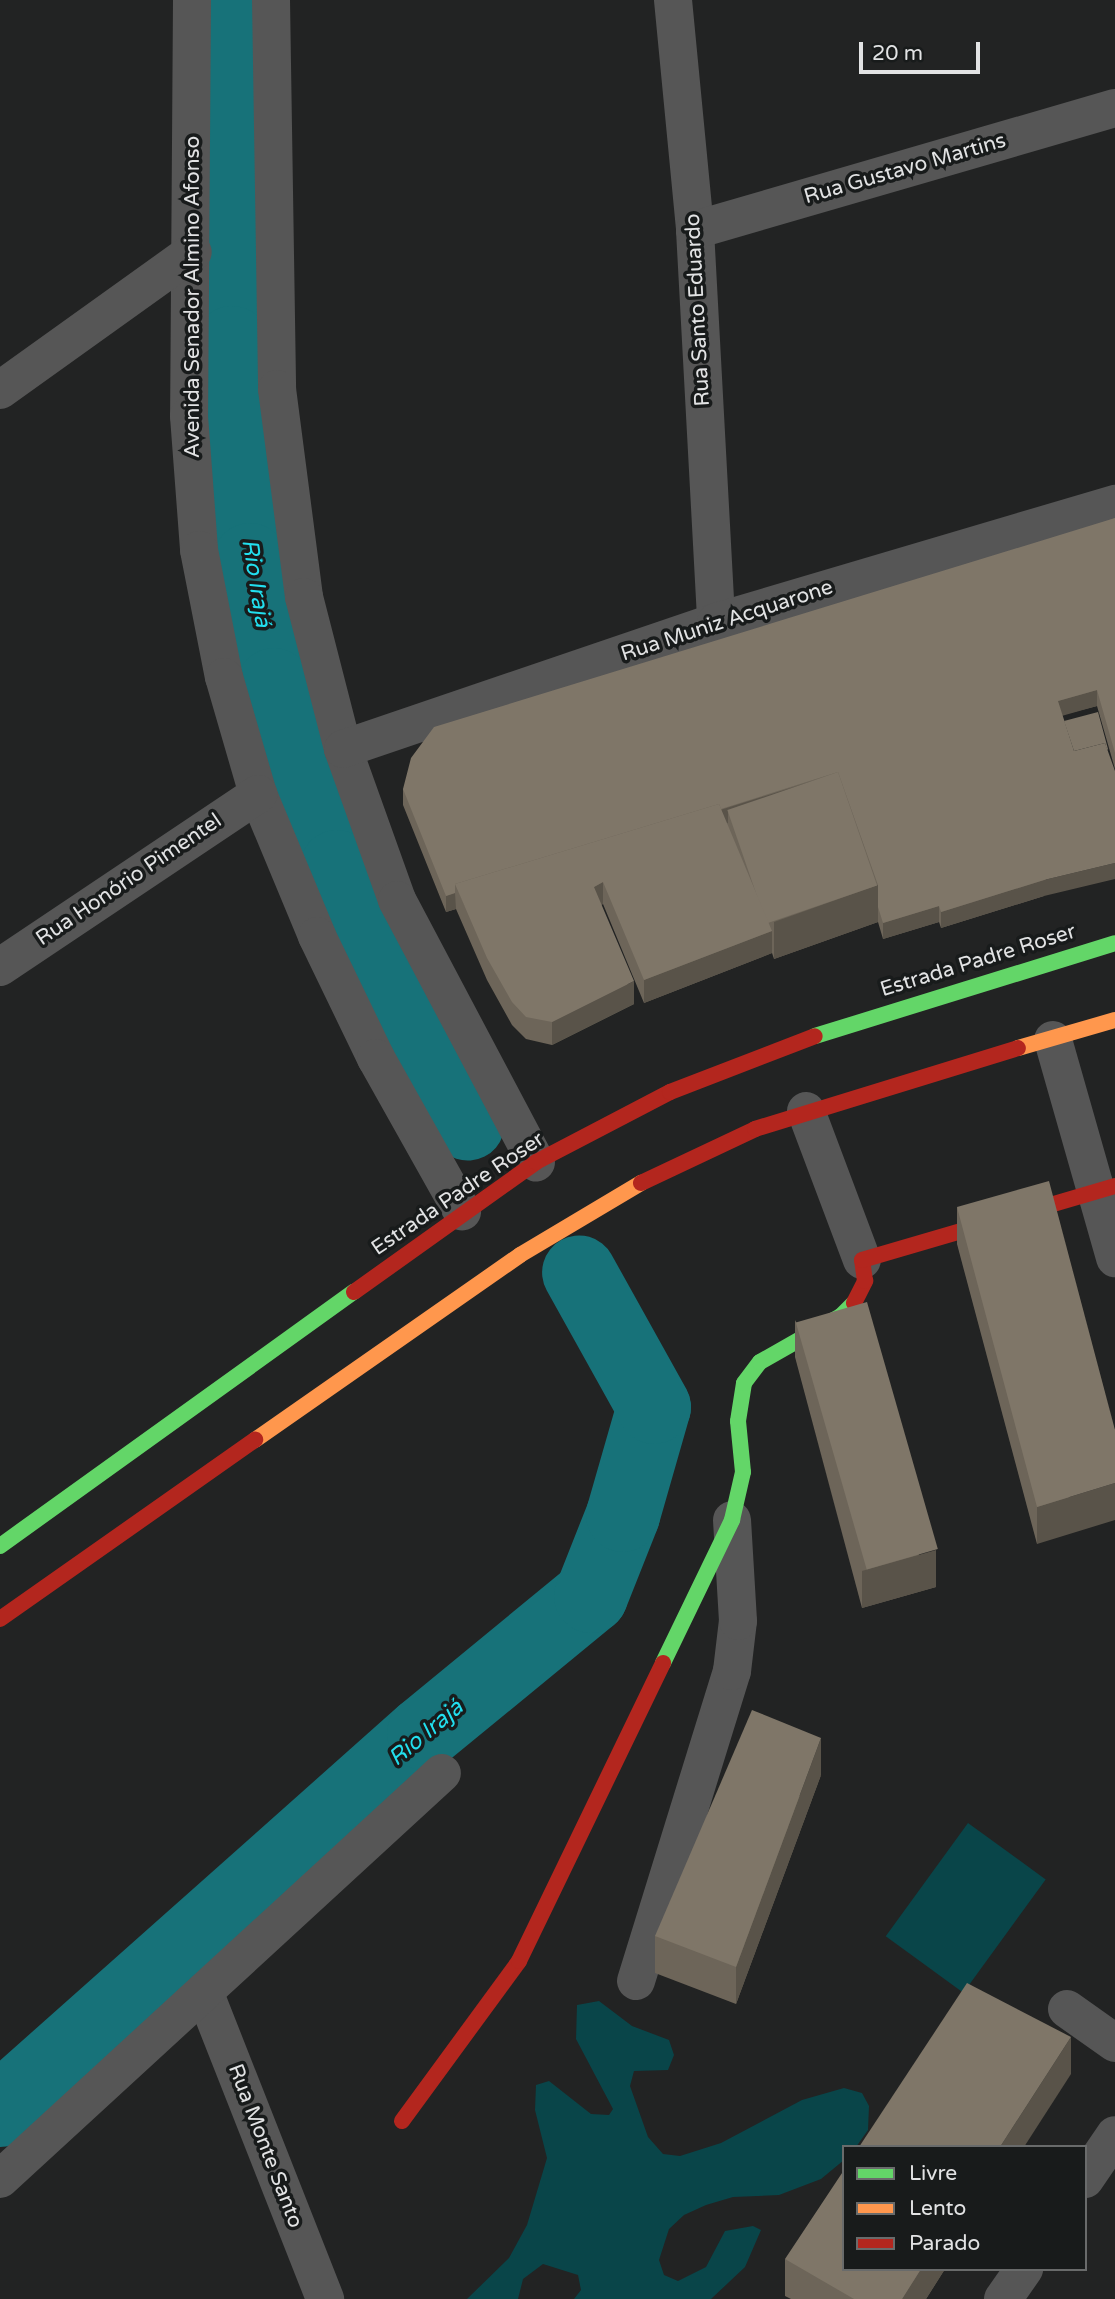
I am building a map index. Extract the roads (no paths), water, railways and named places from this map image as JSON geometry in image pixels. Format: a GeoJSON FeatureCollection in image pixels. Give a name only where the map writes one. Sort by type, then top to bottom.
{"type":"FeatureCollection","features":[{"type":"Feature","properties":{"kind":"main road","name":"Estrada Padre Roser"},"geometry":{"type":"LineString","coordinates":[[0,1546],[462,1211],[536,1162],[670,1092],[770,1052],[904,1004],[1115,943]]}},
{"type":"Feature","properties":{"kind":"main road"},"geometry":{"type":"LineString","coordinates":[[0,1619],[520,1255],[617,1195],[688,1159],[806,1111],[1115,1020]]}},
{"type":"Feature","properties":{"kind":"main road"},"geometry":{"type":"LineString","coordinates":[[402,2121],[519,1961],[732,1520],[743,1472],[738,1421],[744,1383],[760,1362],[841,1316],[857,1300],[865,1281],[862,1260],[1105,1189]]}},
{"type":"Feature","properties":{"kind":"street","name":"Avenida Senador Almino Afonso"},"geometry":{"type":"LineString","coordinates":[[192,0],[193,252],[189,416],[199,550],[224,677],[258,794],[317,936],[376,1058],[462,1211]]}},
{"type":"Feature","properties":{"kind":"street"},"geometry":{"type":"LineString","coordinates":[[271,0],[276,389],[304,597],[343,749],[397,900],[536,1162]]}},
{"type":"Feature","properties":{"kind":"street","name":"Rua Santo Eduardo"},"geometry":{"type":"LineString","coordinates":[[673,0],[695,230],[716,622]]}},
{"type":"Feature","properties":{"kind":"street","name":"Rua Gustavo Martins"},"geometry":{"type":"LineString","coordinates":[[695,230],[1115,108]]}},
{"type":"Feature","properties":{"kind":"street"},"geometry":{"type":"LineString","coordinates":[[0,390],[193,252]]}},
{"type":"Feature","properties":{"kind":"street","name":"Rua Muniz Acquarone"},"geometry":{"type":"LineString","coordinates":[[343,749],[716,622],[1115,504]]}},
{"type":"Feature","properties":{"kind":"street","name":"Rua Honório Pimentel"},"geometry":{"type":"LineString","coordinates":[[0,967],[258,794]]}},
{"type":"Feature","properties":{"kind":"street"},"geometry":{"type":"LineString","coordinates":[[1053,1040],[1105,1189],[1115,1258]]}},
{"type":"Feature","properties":{"kind":"street"},"geometry":{"type":"LineString","coordinates":[[806,1111],[862,1260]]}},
{"type":"Feature","properties":{"kind":"street"},"geometry":{"type":"LineString","coordinates":[[636,1981],[732,1671],[738,1621],[732,1520]]}},
{"type":"Feature","properties":{"kind":"street"},"geometry":{"type":"LineString","coordinates":[[0,2179],[205,1994],[442,1773]]}},
{"type":"Feature","properties":{"kind":"street","name":"Rua Monte Santo"},"geometry":{"type":"LineString","coordinates":[[205,1994],[325,2299]]}},
{"type":"Feature","properties":{"kind":"street"},"geometry":{"type":"LineString","coordinates":[[1067,2009],[1115,2043]]}},
{"type":"Feature","properties":{"kind":"street"},"geometry":{"type":"LineString","coordinates":[[1087,2176],[1115,2135]]}},
{"type":"Feature","properties":{"kind":"street"},"geometry":{"type":"LineString","coordinates":[[1003,2299],[1023,2271]]}},
{"type":"Feature","properties":{"kind":"waterway","name":"Rio Irajá"},"geometry":{"type":"LineString","coordinates":[[229,0],[232,343],[250,560],[274,685],[337,867],[468,1124]]}},
{"type":"Feature","properties":{"kind":"waterway","name":"Rio Irajá"},"geometry":{"type":"LineString","coordinates":[[0,2110],[424,1733],[591,1596],[623,1515],[654,1407],[579,1272]]}}]}
